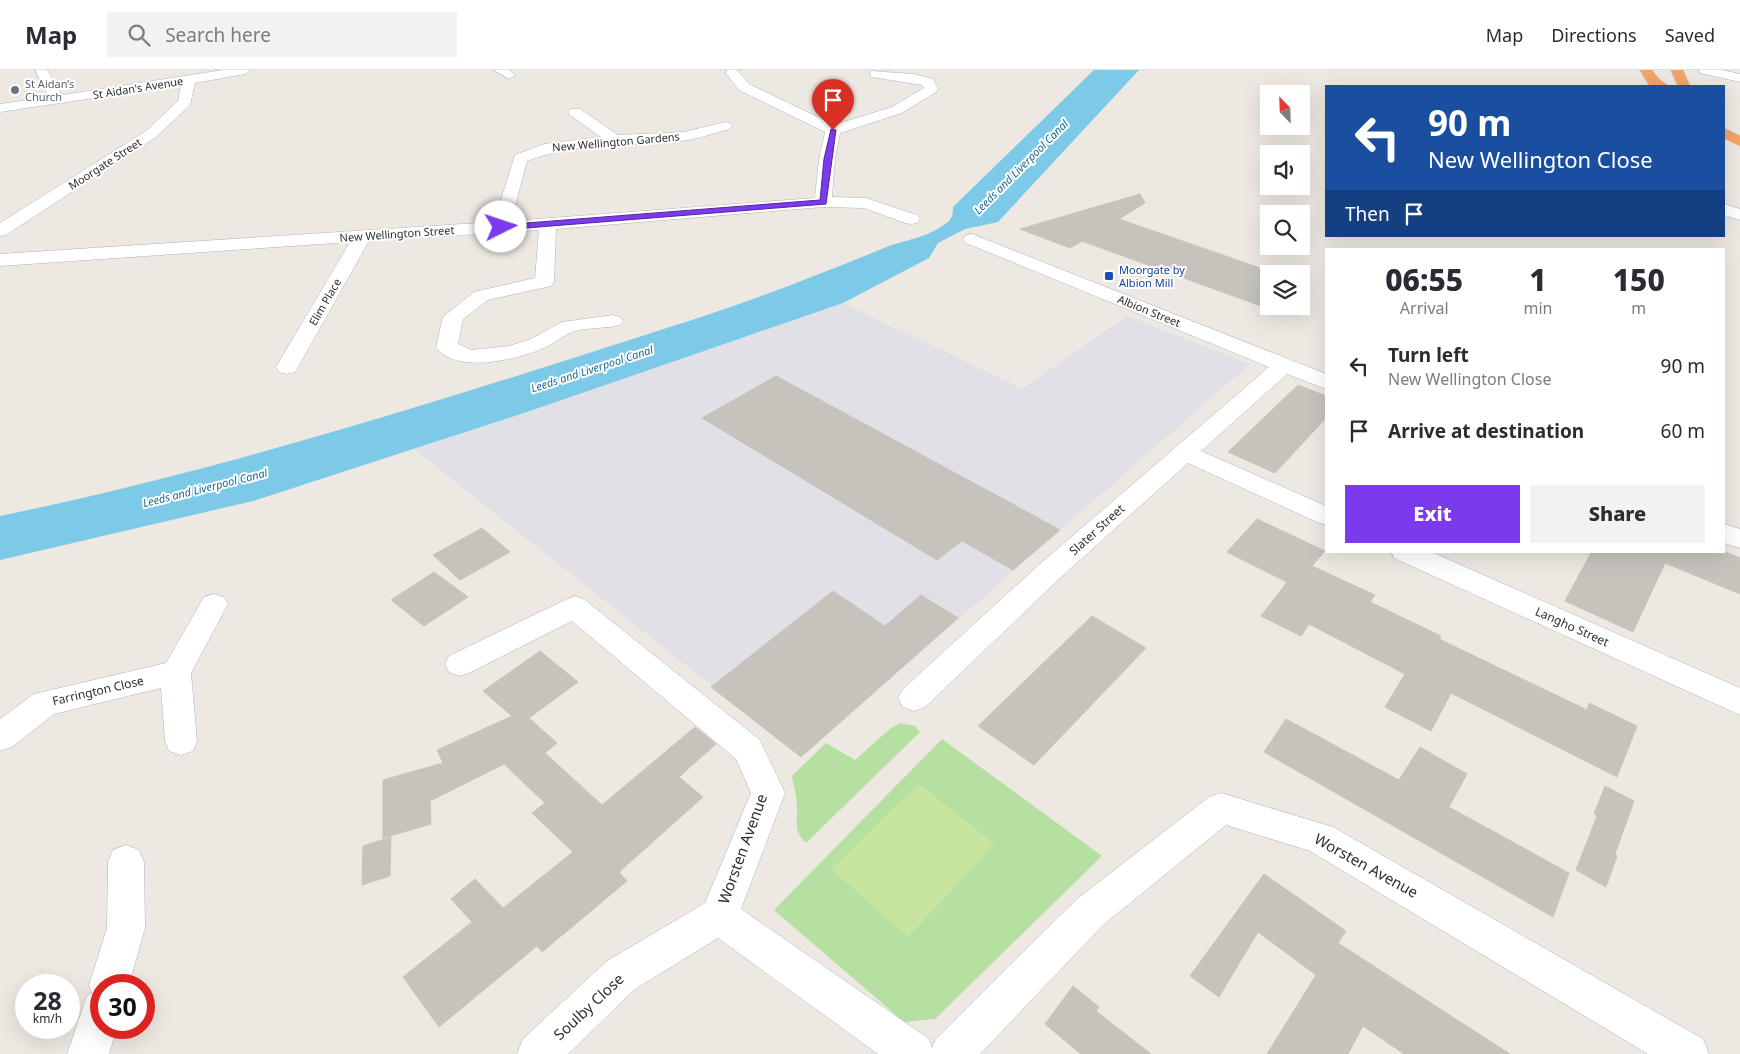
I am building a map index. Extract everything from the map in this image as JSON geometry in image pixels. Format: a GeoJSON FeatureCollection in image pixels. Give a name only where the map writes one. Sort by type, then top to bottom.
{"type":"FeatureCollection","features":[{"type":"Feature","properties":{"kind":"highway"},"geometry":{"type":"LineString","coordinates":[[1646,70],[1654,82],[1660,85]]}},
{"type":"Feature","properties":{"kind":"highway"},"geometry":{"type":"LineString","coordinates":[[1677,70],[1684,85]]}},
{"type":"Feature","properties":{"kind":"highway"},"geometry":{"type":"LineString","coordinates":[[1725,133],[1740,142]]}},
{"type":"Feature","properties":{"kind":"street"},"geometry":{"type":"LineString","coordinates":[[41,70],[58,100]]}},
{"type":"Feature","properties":{"kind":"street","name":"St Aidan's Avenue"},"geometry":{"type":"LineString","coordinates":[[0,108],[245,70]]}},
{"type":"Feature","properties":{"kind":"street"},"geometry":{"type":"LineString","coordinates":[[1705,70],[1740,78]]}},
{"type":"Feature","properties":{"kind":"street"},"geometry":{"type":"LineString","coordinates":[[1732,70],[1740,72]]}},
{"type":"Feature","properties":{"kind":"street"},"geometry":{"type":"LineString","coordinates":[[732,73],[744,87],[833,130],[897,110],[931,89],[928,82],[914,78],[876,74]]}},
{"type":"Feature","properties":{"kind":"street","name":"Moorgate Street"},"geometry":{"type":"LineString","coordinates":[[0,231],[151,134],[185,102],[189,80]]}},
{"type":"Feature","properties":{"kind":"street"},"geometry":{"type":"LineString","coordinates":[[575,112],[615,140]]}},
{"type":"Feature","properties":{"kind":"street","name":"New Wellington Gardens"},"geometry":{"type":"LineString","coordinates":[[501,227],[520,158],[544,149],[615,140],[684,136],[725,126]]}},
{"type":"Feature","properties":{"kind":"street"},"geometry":{"type":"LineString","coordinates":[[823,202],[827,159],[833,130]]}},
{"type":"Feature","properties":{"kind":"street","name":"New Wellington Street"},"geometry":{"type":"LineString","coordinates":[[0,260],[548,224],[823,202],[866,203],[911,219]]}},
{"type":"Feature","properties":{"kind":"street"},"geometry":{"type":"LineString","coordinates":[[1725,209],[1740,215]]}},
{"type":"Feature","properties":{"kind":"street"},"geometry":{"type":"LineString","coordinates":[[548,224],[544,282],[481,296],[453,317],[448,347],[469,357],[512,352],[538,343],[569,326],[613,321]]}},
{"type":"Feature","properties":{"kind":"street","name":"Elim Place"},"geometry":{"type":"LineString","coordinates":[[287,367],[362,236]]}},
{"type":"Feature","properties":{"kind":"street","name":"Albion Street"},"geometry":{"type":"LineString","coordinates":[[972,239],[1325,382]]}},
{"type":"Feature","properties":{"kind":"street","name":"Slater Street"},"geometry":{"type":"LineString","coordinates":[[914,698],[1050,571],[1283,366]]}},
{"type":"Feature","properties":{"kind":"street"},"geometry":{"type":"LineString","coordinates":[[1184,452],[1325,516]]}},
{"type":"Feature","properties":{"kind":"street"},"geometry":{"type":"LineString","coordinates":[[1725,533],[1740,540]]}},
{"type":"Feature","properties":{"kind":"street","name":"Langho Street"},"geometry":{"type":"LineString","coordinates":[[1408,553],[1740,702]]}},
{"type":"Feature","properties":{"kind":"street"},"geometry":{"type":"LineString","coordinates":[[181,741],[176,673],[214,604]]}},
{"type":"Feature","properties":{"kind":"street","name":"Worsten Avenue"},"geometry":{"type":"LineString","coordinates":[[460,664],[575,607],[748,750],[768,793],[719,916],[914,1054]]}},
{"type":"Feature","properties":{"kind":"street","name":"Farrington Close"},"geometry":{"type":"LineString","coordinates":[[0,737],[45,703],[176,673]]}},
{"type":"Feature","properties":{"kind":"street","name":"Worsten Avenue"},"geometry":{"type":"LineString","coordinates":[[951,1054],[1090,912],[1221,808],[1320,838],[1688,1054]]}},
{"type":"Feature","properties":{"kind":"street"},"geometry":{"type":"LineString","coordinates":[[112,974],[126,928],[126,862]]}},
{"type":"Feature","properties":{"kind":"street","name":"Soulby Close"},"geometry":{"type":"LineString","coordinates":[[538,1054],[621,975],[719,916]]}},
{"type":"Feature","properties":{"kind":"street"},"geometry":{"type":"LineString","coordinates":[[88,1054],[92,1039]]}},
{"type":"Feature","properties":{"kind":"shaded area"},"geometry":{"type":"Polygon","coordinates":[[[843,303],[1022,389],[1127,316],[1250,364],[801,757],[414,449],[843,303]]]}},
{"type":"Feature","properties":{"kind":"green space"},"geometry":{"type":"Polygon","coordinates":[[[900,723],[915,726],[920,732],[806,843],[797,828],[796,801],[792,776],[826,743],[855,760],[891,728],[900,723]]]}},
{"type":"Feature","properties":{"kind":"green space"},"geometry":{"type":"Polygon","coordinates":[[[942,739],[1102,856],[935,1019],[904,1022],[774,910],[942,739]]]}},
{"type":"Feature","properties":{"kind":"green space"},"geometry":{"type":"Polygon","coordinates":[[[919,784],[995,844],[908,937],[831,869],[919,784]]]}},
{"type":"Feature","properties":{"kind":"water","name":"Leeds and Liverpool Canal"},"geometry":{"type":"Polygon","coordinates":[[[1094,70],[1139,70],[998,222],[965,229],[938,243],[929,258],[843,303],[527,412],[253,501],[0,560],[0,516],[170,477],[421,406],[724,309],[805,280],[892,245],[930,233],[949,221],[953,207],[1094,70]]]}},
{"type":"Feature","properties":{"kind":"building"},"geometry":{"type":"Polygon","coordinates":[[[1140,194],[1145,203],[1119,219],[1260,268],[1260,306],[1082,241],[1070,248],[1020,229],[1140,194]]]}},
{"type":"Feature","properties":{"kind":"building"},"geometry":{"type":"Polygon","coordinates":[[[776,376],[1060,530],[1013,570],[962,541],[937,560],[702,418],[776,376]]]}},
{"type":"Feature","properties":{"kind":"building"},"geometry":{"type":"Polygon","coordinates":[[[1298,385],[1325,396],[1325,419],[1275,473],[1228,452],[1298,385]]]}},
{"type":"Feature","properties":{"kind":"building"},"geometry":{"type":"Polygon","coordinates":[[[1257,519],[1325,551],[1312,566],[1375,595],[1370,602],[1441,636],[1439,639],[1587,710],[1589,703],[1637,726],[1617,777],[1451,693],[1431,731],[1385,707],[1405,674],[1309,624],[1301,636],[1261,616],[1287,582],[1227,552],[1257,519]]]}},
{"type":"Feature","properties":{"kind":"building"},"geometry":{"type":"Polygon","coordinates":[[[482,528],[510,552],[460,580],[433,555],[482,528]]]}},
{"type":"Feature","properties":{"kind":"building"},"geometry":{"type":"Polygon","coordinates":[[[1725,552],[1740,558],[1740,594],[1665,563],[1633,632],[1565,601],[1591,553],[1725,552]]]}},
{"type":"Feature","properties":{"kind":"building"},"geometry":{"type":"Polygon","coordinates":[[[434,572],[468,597],[424,626],[391,600],[434,572]]]}},
{"type":"Feature","properties":{"kind":"building"},"geometry":{"type":"Polygon","coordinates":[[[833,591],[885,626],[921,595],[958,618],[801,757],[711,687],[833,591]]]}},
{"type":"Feature","properties":{"kind":"building"},"geometry":{"type":"Polygon","coordinates":[[[1092,616],[1146,648],[1034,765],[978,726],[1092,616]]]}},
{"type":"Feature","properties":{"kind":"building"},"geometry":{"type":"Polygon","coordinates":[[[540,651],[578,682],[529,718],[557,743],[545,753],[602,805],[695,727],[716,744],[679,777],[703,797],[619,872],[627,881],[542,952],[537,946],[439,1027],[403,977],[472,922],[451,899],[475,879],[503,908],[573,852],[532,813],[545,803],[504,764],[430,801],[431,824],[383,838],[383,780],[443,763],[437,750],[512,716],[483,691],[540,651]]]}},
{"type":"Feature","properties":{"kind":"building"},"geometry":{"type":"Polygon","coordinates":[[[1286,719],[1399,780],[1420,747],[1467,774],[1449,807],[1569,873],[1553,917],[1264,752],[1286,719]]]}},
{"type":"Feature","properties":{"kind":"building"},"geometry":{"type":"Polygon","coordinates":[[[1605,786],[1634,801],[1615,854],[1617,856],[1606,887],[1576,870],[1597,816],[1594,814],[1605,786]]]}},
{"type":"Feature","properties":{"kind":"building"},"geometry":{"type":"Polygon","coordinates":[[[391,837],[390,876],[362,885],[363,846],[391,837]]]}},
{"type":"Feature","properties":{"kind":"building"},"geometry":{"type":"Polygon","coordinates":[[[1264,874],[1346,931],[1338,943],[1510,1054],[1404,1054],[1363,1026],[1348,1054],[1267,1054],[1316,975],[1258,932],[1219,997],[1190,976],[1264,874]]]}},
{"type":"Feature","properties":{"kind":"building"},"geometry":{"type":"Polygon","coordinates":[[[1073,986],[1099,1007],[1096,1011],[1151,1054],[1081,1054],[1045,1024],[1073,986]]]}},
{"type":"Feature","properties":{"kind":"place","name":"St Aidan’s Church"},"geometry":{"type":"Point","coordinates":[15,90]}},
{"type":"Feature","properties":{"kind":"place","name":"Moorgate by Albion Mill"},"geometry":{"type":"Point","coordinates":[1109,276]}},
{"type":"Feature","properties":{"kind":"route"},"geometry":{"type":"LineString","coordinates":[[501,227],[823,202],[827,159],[833,130]]}}]}
